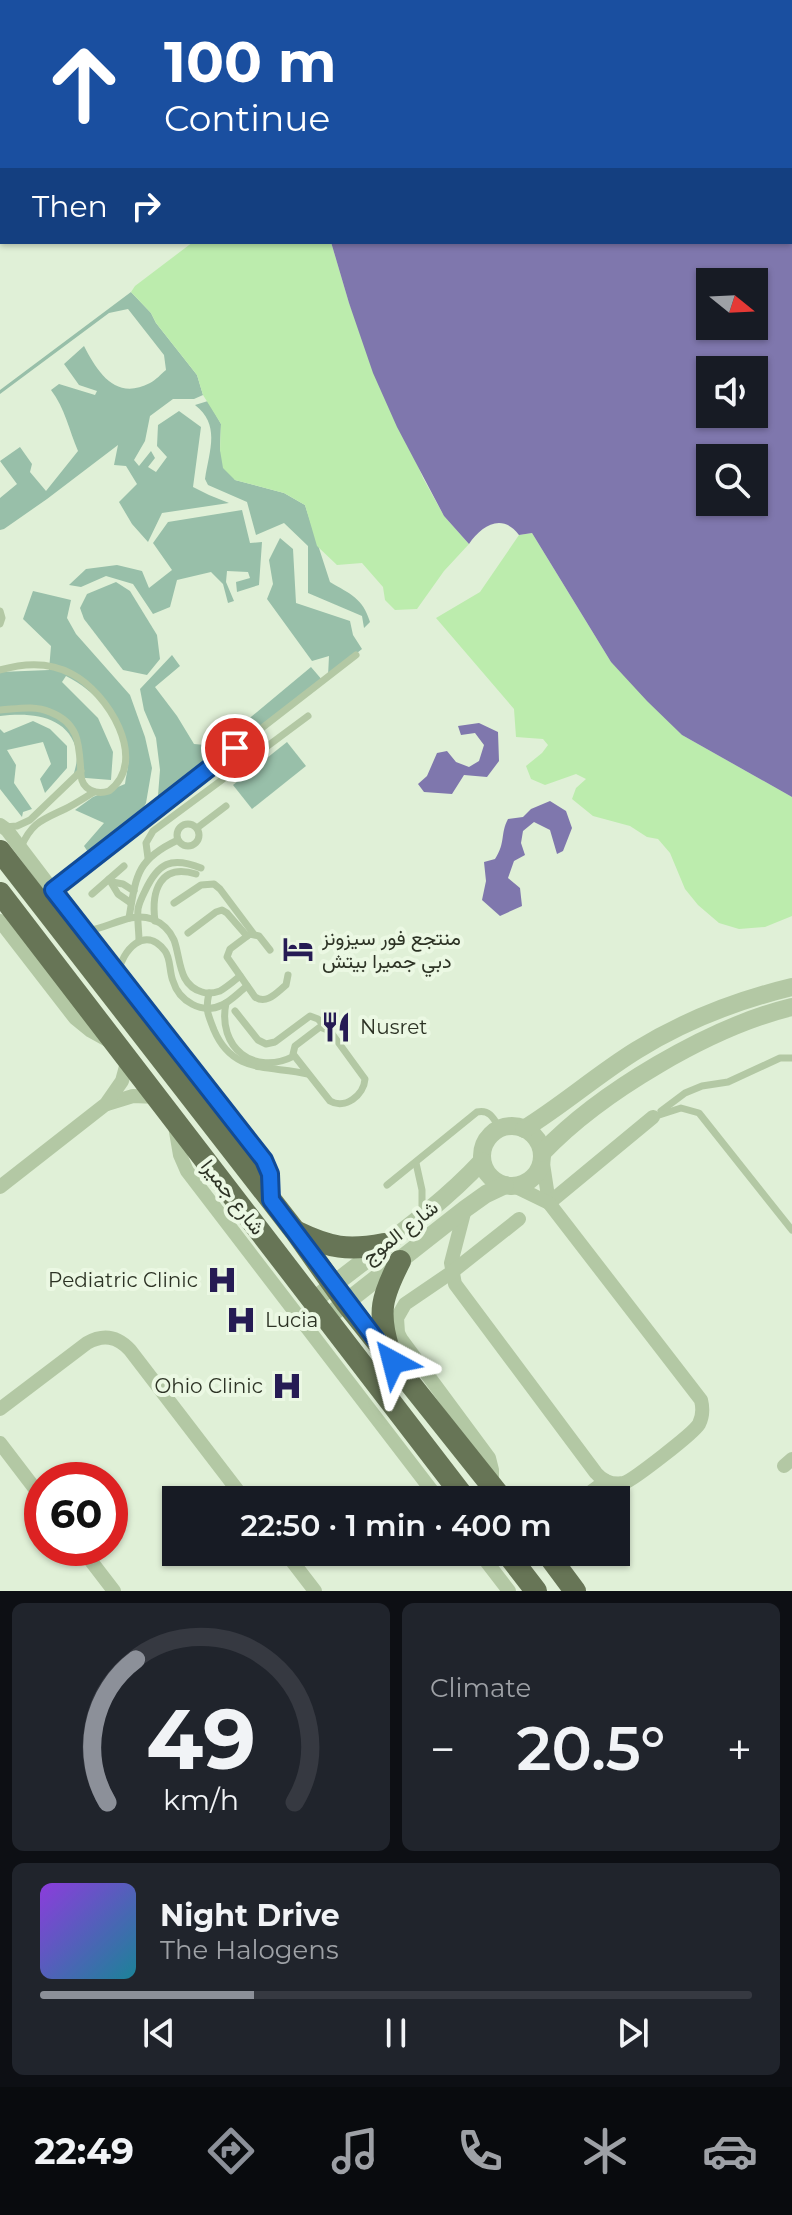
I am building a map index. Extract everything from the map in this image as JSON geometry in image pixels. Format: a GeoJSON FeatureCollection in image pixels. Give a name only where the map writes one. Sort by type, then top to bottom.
{"type":"FeatureCollection","features":[{"type":"Feature","properties":{"kind":"main road","name":"شارع جميرا"},"geometry":{"type":"LineString","coordinates":[[10,850],[346,1303],[492,1486]]}},
{"type":"Feature","properties":{"kind":"main road","name":"شارع جميرا"},"geometry":{"type":"LineString","coordinates":[[0,893],[455,1486]]}},
{"type":"Feature","properties":{"kind":"main road"},"geometry":{"type":"LineString","coordinates":[[295,1231],[340,1248],[384,1244]]}},
{"type":"Feature","properties":{"kind":"main road"},"geometry":{"type":"LineString","coordinates":[[393,1362],[383,1332],[382,1302],[400,1261]]}},
{"type":"Feature","properties":{"kind":"main road"},"geometry":{"type":"LineString","coordinates":[[517,1566],[536,1591]]}},
{"type":"Feature","properties":{"kind":"main road"},"geometry":{"type":"LineString","coordinates":[[556,1566],[575,1591]]}},
{"type":"Feature","properties":{"kind":"street"},"geometry":{"type":"LineString","coordinates":[[2,826],[10,850],[53,890],[264,1160],[270,1174],[271,1200]]}},
{"type":"Feature","properties":{"kind":"street"},"geometry":{"type":"LineString","coordinates":[[0,921],[75,1018],[123,1052],[122,1081],[106,1104],[0,1187]]}},
{"type":"Feature","properties":{"kind":"street"},"geometry":{"type":"LineString","coordinates":[[524,1129],[614,1065],[661,1036],[726,1007],[792,987]]}},
{"type":"Feature","properties":{"kind":"street"},"geometry":{"type":"LineString","coordinates":[[509,1186],[522,1184],[536,1173],[542,1155],[561,1134],[610,1096],[659,1064],[717,1035],[792,1007]]}},
{"type":"Feature","properties":{"kind":"street"},"geometry":{"type":"LineString","coordinates":[[106,1104],[133,1096],[157,1097]]}},
{"type":"Feature","properties":{"kind":"street"},"geometry":{"type":"LineString","coordinates":[[549,1203],[653,1117]]}},
{"type":"Feature","properties":{"kind":"street"},"geometry":{"type":"LineString","coordinates":[[175,1121],[180,1155],[187,1171],[428,1486]]}},
{"type":"Feature","properties":{"kind":"street"},"geometry":{"type":"LineString","coordinates":[[465,1209],[454,1247],[452,1272],[455,1284],[596,1473],[606,1481],[629,1481],[695,1429],[703,1408],[697,1393],[549,1203],[490,1177],[482,1161],[485,1142],[491,1134],[516,1126],[533,1134],[542,1155],[549,1203]]}},
{"type":"Feature","properties":{"kind":"street","name":"شارع الموج"},"geometry":{"type":"LineString","coordinates":[[319,1310],[333,1285],[422,1215],[482,1161]]}},
{"type":"Feature","properties":{"kind":"street","name":"شارع الموج"},"geometry":{"type":"LineString","coordinates":[[319,1310],[346,1303],[465,1209],[486,1194],[509,1186]]}},
{"type":"Feature","properties":{"kind":"street"},"geometry":{"type":"LineString","coordinates":[[496,1486],[486,1453],[401,1339],[396,1326],[399,1312],[405,1304],[452,1272],[519,1219]]}},
{"type":"Feature","properties":{"kind":"street"},"geometry":{"type":"LineString","coordinates":[[0,1409],[95,1338],[115,1338],[124,1342],[234,1486]]}},
{"type":"Feature","properties":{"kind":"street"},"geometry":{"type":"LineString","coordinates":[[0,1443],[24,1474]]}},
{"type":"Feature","properties":{"kind":"street"},"geometry":{"type":"LineString","coordinates":[[599,1486],[606,1481]]}},
{"type":"Feature","properties":{"kind":"street"},"geometry":{"type":"LineString","coordinates":[[95,1566],[114,1591]]}},
{"type":"Feature","properties":{"kind":"street"},"geometry":{"type":"LineString","coordinates":[[296,1566],[315,1591]]}},
{"type":"Feature","properties":{"kind":"street"},"geometry":{"type":"LineString","coordinates":[[488,1566],[504,1589]]}},
{"type":"Feature","properties":{"kind":"lane"},"geometry":{"type":"LineString","coordinates":[[0,611],[0,624]]}},
{"type":"Feature","properties":{"kind":"lane"},"geometry":{"type":"LineString","coordinates":[[53,890],[356,655]]}},
{"type":"Feature","properties":{"kind":"lane"},"geometry":{"type":"LineString","coordinates":[[0,670],[28,665],[52,667],[76,675],[101,696],[118,725],[125,750],[121,778],[113,788],[103,793],[94,792],[84,784],[78,741],[66,721],[53,712],[39,708],[0,710]]}},
{"type":"Feature","properties":{"kind":"lane"},"geometry":{"type":"LineString","coordinates":[[148,858],[146,843],[153,831],[308,716]]}},
{"type":"Feature","properties":{"kind":"lane"},"geometry":{"type":"LineString","coordinates":[[10,850],[43,814],[51,798],[81,771]]}},
{"type":"Feature","properties":{"kind":"lane"},"geometry":{"type":"LineString","coordinates":[[2,826],[24,824],[43,814],[68,808],[94,792]]}},
{"type":"Feature","properties":{"kind":"lane"},"geometry":{"type":"LineString","coordinates":[[197,828],[226,806]]}},
{"type":"Feature","properties":{"kind":"lane"},"geometry":{"type":"LineString","coordinates":[[189,824],[197,828],[199,837],[194,845],[185,846],[178,840],[180,827],[189,824]]}},
{"type":"Feature","properties":{"kind":"lane"},"geometry":{"type":"LineString","coordinates":[[129,918],[142,866],[161,848],[178,840]]}},
{"type":"Feature","properties":{"kind":"lane"},"geometry":{"type":"LineString","coordinates":[[139,941],[140,901],[156,871],[168,863],[189,863],[198,871],[178,871],[162,879],[156,890],[155,921]]}},
{"type":"Feature","properties":{"kind":"lane"},"geometry":{"type":"LineString","coordinates":[[92,894],[111,881],[124,866]]}},
{"type":"Feature","properties":{"kind":"lane"},"geometry":{"type":"LineString","coordinates":[[111,881],[134,891]]}},
{"type":"Feature","properties":{"kind":"lane"},"geometry":{"type":"LineString","coordinates":[[111,881],[118,894],[131,903]]}},
{"type":"Feature","properties":{"kind":"lane"},"geometry":{"type":"LineString","coordinates":[[174,903],[201,885],[214,884],[250,935]]}},
{"type":"Feature","properties":{"kind":"lane"},"geometry":{"type":"LineString","coordinates":[[188,933],[222,910],[250,935],[259,936],[270,950]]}},
{"type":"Feature","properties":{"kind":"lane"},"geometry":{"type":"LineString","coordinates":[[84,931],[104,928],[129,918],[155,921],[173,939],[179,966],[188,984],[198,991],[209,993],[222,990],[240,976]]}},
{"type":"Feature","properties":{"kind":"lane"},"geometry":{"type":"LineString","coordinates":[[250,935],[227,954],[228,960],[255,997],[264,1001],[286,985],[288,975]]}},
{"type":"Feature","properties":{"kind":"lane"},"geometry":{"type":"LineString","coordinates":[[117,975],[127,949],[139,941],[148,940],[163,948],[177,991],[187,1002],[214,1008],[226,1003],[247,986]]}},
{"type":"Feature","properties":{"kind":"lane"},"geometry":{"type":"LineString","coordinates":[[209,993],[205,1008],[221,1044],[239,1060],[258,1068],[308,1074]]}},
{"type":"Feature","properties":{"kind":"lane"},"geometry":{"type":"LineString","coordinates":[[226,1003],[225,1030],[227,1039],[236,1050],[249,1059],[263,1062],[294,1056]]}},
{"type":"Feature","properties":{"kind":"lane"},"geometry":{"type":"LineString","coordinates":[[235,1011],[258,1040],[266,1044],[275,1042],[310,1016],[318,1019],[330,1031],[363,1075],[366,1084],[346,1104],[336,1105],[330,1101],[292,1051],[315,1029],[325,1027]]}},
{"type":"Feature","properties":{"kind":"lane"},"geometry":{"type":"LineString","coordinates":[[653,1117],[685,1093],[702,1086],[728,1082],[780,1058],[792,1058]]}},
{"type":"Feature","properties":{"kind":"lane"},"geometry":{"type":"LineString","coordinates":[[653,1117],[681,1108],[699,1113],[792,1230]]}},
{"type":"Feature","properties":{"kind":"lane"},"geometry":{"type":"LineString","coordinates":[[387,1185],[477,1112],[488,1112],[500,1129]]}},
{"type":"Feature","properties":{"kind":"lane"},"geometry":{"type":"LineString","coordinates":[[416,1163],[422,1190],[422,1215]]}},
{"type":"Feature","properties":{"kind":"shaded area"},"geometry":{"type":"Polygon","coordinates":[[[332,244],[792,244],[792,797],[682,735],[647,701],[611,662],[532,533],[519,535],[506,524],[492,524],[479,532],[469,544],[444,516],[397,427],[373,373],[332,244]]]}},
{"type":"Feature","properties":{"kind":"shaded area"},"geometry":{"type":"Polygon","coordinates":[[[131,292],[151,313],[197,375],[203,395],[194,399],[173,399],[150,416],[145,441],[134,460],[139,466],[151,451],[155,458],[148,467],[156,472],[167,457],[157,446],[158,425],[179,411],[201,427],[193,487],[229,503],[162,513],[148,542],[119,502],[137,484],[126,466],[114,465],[118,445],[0,530],[0,498],[17,484],[0,461],[20,447],[32,464],[30,472],[46,491],[78,451],[51,390],[59,384],[95,395],[97,391],[79,385],[64,364],[84,346],[102,374],[127,389],[150,383],[166,370],[164,355],[128,309],[109,313],[0,394],[0,390],[131,292]]]}},
{"type":"Feature","properties":{"kind":"shaded area"},"geometry":{"type":"Polygon","coordinates":[[[208,401],[221,424],[220,450],[235,480],[284,493],[305,505],[330,582],[364,607],[370,622],[364,628],[362,616],[308,593],[308,546],[284,523],[256,535],[247,502],[208,485],[205,479],[211,430],[203,413],[195,405],[208,401]]]}},
{"type":"Feature","properties":{"kind":"shaded area"},"geometry":{"type":"Polygon","coordinates":[[[242,510],[250,543],[262,542],[259,585],[237,592],[236,582],[250,578],[248,572],[227,571],[226,582],[234,601],[228,603],[223,584],[211,572],[177,580],[170,607],[153,614],[133,584],[106,576],[81,587],[69,585],[86,569],[117,565],[142,571],[149,588],[172,570],[153,543],[168,522],[242,510]]]}},
{"type":"Feature","properties":{"kind":"shaded area"},"geometry":{"type":"Polygon","coordinates":[[[280,538],[293,549],[296,603],[350,621],[353,635],[362,649],[328,676],[329,656],[312,661],[267,599],[273,584],[269,560],[280,538]]]}},
{"type":"Feature","properties":{"kind":"shaded area"},"geometry":{"type":"Polygon","coordinates":[[[116,582],[130,591],[157,635],[160,659],[147,675],[123,670],[84,619],[80,608],[87,594],[116,582]]]}},
{"type":"Feature","properties":{"kind":"shaded area"},"geometry":{"type":"Polygon","coordinates":[[[33,591],[71,600],[67,618],[76,634],[130,695],[145,737],[152,768],[146,803],[130,834],[96,864],[84,846],[104,823],[75,810],[93,797],[125,784],[128,753],[113,718],[97,698],[66,676],[62,682],[98,718],[113,752],[111,780],[73,777],[77,752],[73,740],[57,723],[36,716],[0,716],[0,672],[49,670],[51,646],[23,619],[33,591]]]}},
{"type":"Feature","properties":{"kind":"shaded area"},"geometry":{"type":"Polygon","coordinates":[[[172,655],[180,666],[155,687],[194,744],[216,746],[311,667],[323,681],[180,800],[157,808],[160,770],[156,738],[144,710],[140,689],[172,655]]]}},
{"type":"Feature","properties":{"kind":"shaded area"},"geometry":{"type":"Polygon","coordinates":[[[33,721],[50,729],[67,746],[67,768],[45,793],[40,779],[51,764],[43,742],[7,750],[16,765],[14,783],[32,809],[23,812],[22,817],[0,789],[0,729],[4,733],[33,721]]]}},
{"type":"Feature","properties":{"kind":"shaded area"},"geometry":{"type":"Polygon","coordinates":[[[479,723],[498,732],[499,761],[487,777],[464,775],[452,794],[424,792],[418,784],[427,776],[437,753],[447,751],[456,762],[469,767],[479,761],[484,745],[475,733],[461,735],[458,726],[479,723]]]}},
{"type":"Feature","properties":{"kind":"shaded area"},"geometry":{"type":"Polygon","coordinates":[[[287,742],[306,766],[252,809],[233,785],[287,742]]]}},
{"type":"Feature","properties":{"kind":"shaded area"},"geometry":{"type":"Polygon","coordinates":[[[550,801],[566,811],[572,828],[563,851],[557,854],[550,830],[534,822],[523,831],[521,843],[525,855],[514,861],[508,878],[520,888],[522,906],[500,916],[482,900],[486,881],[484,862],[495,859],[508,819],[523,817],[531,809],[550,801]]]}},
{"type":"Feature","properties":{"kind":"sand"},"geometry":{"type":"Polygon","coordinates":[[[190,244],[332,244],[349,303],[423,478],[444,516],[469,544],[444,571],[417,609],[395,610],[385,600],[383,587],[362,563],[337,565],[317,546],[305,505],[284,493],[235,480],[223,468],[221,424],[203,395],[197,375],[151,313],[131,292],[190,244]]]}},
{"type":"Feature","properties":{"kind":"sand"},"geometry":{"type":"Polygon","coordinates":[[[532,533],[611,662],[682,735],[792,797],[792,916],[765,927],[739,929],[719,923],[685,889],[670,853],[658,839],[647,837],[630,826],[593,816],[572,799],[576,788],[586,779],[576,774],[545,785],[531,779],[526,766],[548,745],[543,739],[516,737],[514,709],[436,618],[480,592],[519,535],[532,533]]]}},
{"type":"Feature","properties":{"kind":"place","name":"منتجع فور سيزونز دبي جميرا بيتش"},"geometry":{"type":"Point","coordinates":[298,949]}},
{"type":"Feature","properties":{"kind":"place","name":"Nusret"},"geometry":{"type":"Point","coordinates":[336,1027]}},
{"type":"Feature","properties":{"kind":"place","name":"Pediatric Clinic"},"geometry":{"type":"Point","coordinates":[222,1280]}},
{"type":"Feature","properties":{"kind":"place","name":"Lucia"},"geometry":{"type":"Point","coordinates":[241,1320]}},
{"type":"Feature","properties":{"kind":"place","name":"Ohio Clinic"},"geometry":{"type":"Point","coordinates":[287,1386]}},
{"type":"Feature","properties":{"kind":"route"},"geometry":{"type":"LineString","coordinates":[[235,748],[53,890],[264,1160],[270,1174],[271,1200],[393,1362]]}}]}
